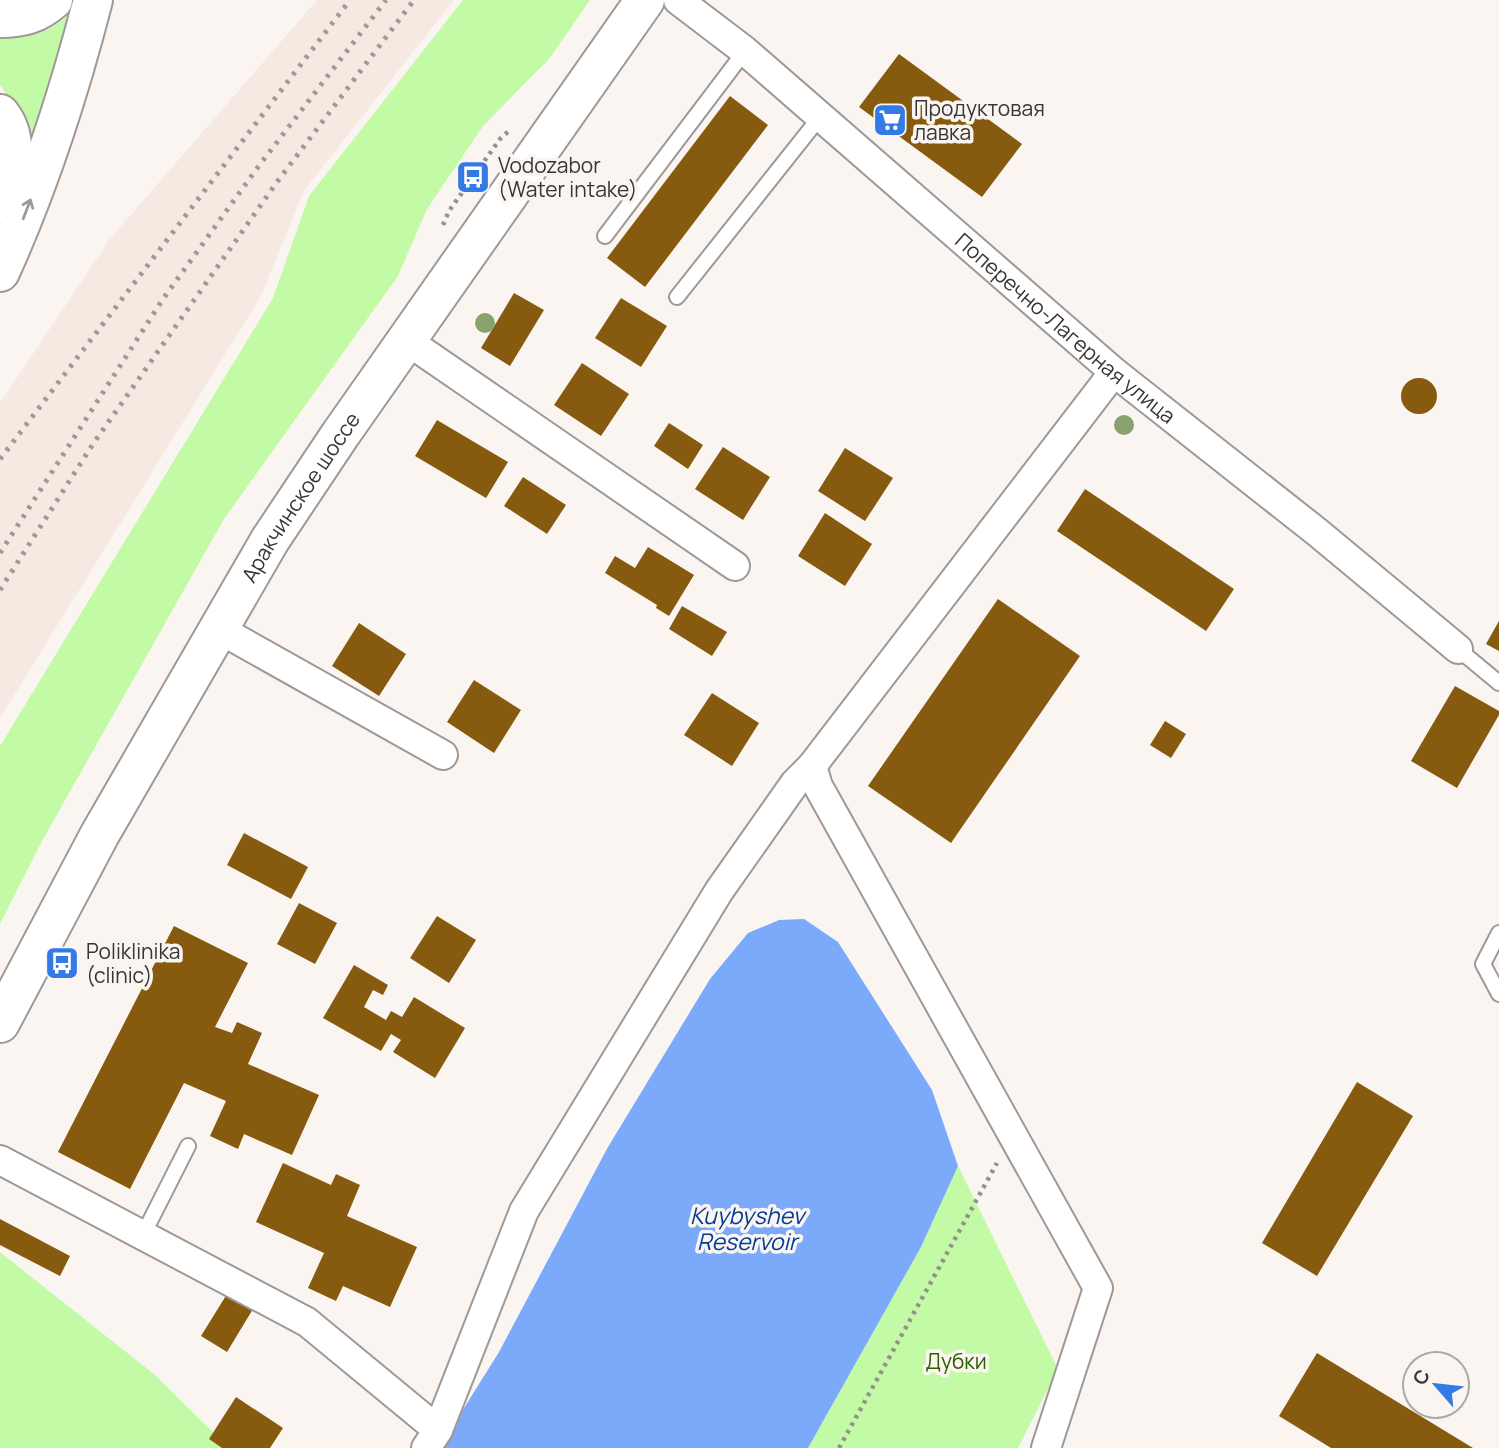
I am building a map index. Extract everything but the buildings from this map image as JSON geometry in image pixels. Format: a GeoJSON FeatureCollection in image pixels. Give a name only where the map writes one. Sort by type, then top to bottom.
{"type":"FeatureCollection","features":[{"type":"Feature","properties":{"kind":"main road"},"geometry":{"type":"LineString","coordinates":[[0,18],[20,18],[41,10],[53,0]]}},
{"type":"Feature","properties":{"kind":"main road"},"geometry":{"type":"LineString","coordinates":[[0,272],[46,159],[73,77],[93,0]]}},
{"type":"Feature","properties":{"kind":"main road","name":"Аракчинское шоссе"},"geometry":{"type":"LineString","coordinates":[[0,1023],[100,834],[270,540],[406,340],[645,0]]}},
{"type":"Feature","properties":{"kind":"main road"},"geometry":{"type":"LineString","coordinates":[[0,114],[5,120],[13,146],[10,179],[0,204]]}},
{"type":"Feature","properties":{"kind":"street","name":"Поперечно-Лагерная улица"},"geometry":{"type":"LineString","coordinates":[[678,0],[744,51],[1114,372],[1317,532],[1458,649]]}},
{"type":"Feature","properties":{"kind":"street"},"geometry":{"type":"LineString","coordinates":[[406,340],[735,566]]}},
{"type":"Feature","properties":{"kind":"street"},"geometry":{"type":"LineString","coordinates":[[0,1160],[307,1322],[432,1439],[524,1211],[719,891],[796,783],[812,766],[1114,372]]}},
{"type":"Feature","properties":{"kind":"street"},"geometry":{"type":"LineString","coordinates":[[217,628],[443,755]]}},
{"type":"Feature","properties":{"kind":"street"},"geometry":{"type":"LineString","coordinates":[[812,766],[818,786],[1098,1288],[1046,1448]]}},
{"type":"Feature","properties":{"kind":"lane"},"geometry":{"type":"LineString","coordinates":[[605,236],[744,51]]}},
{"type":"Feature","properties":{"kind":"lane"},"geometry":{"type":"LineString","coordinates":[[677,297],[820,117]]}},
{"type":"Feature","properties":{"kind":"lane"},"geometry":{"type":"LineString","coordinates":[[1458,649],[1499,683]]}},
{"type":"Feature","properties":{"kind":"lane"},"geometry":{"type":"LineString","coordinates":[[1499,933],[1483,964],[1499,994]]}},
{"type":"Feature","properties":{"kind":"lane"},"geometry":{"type":"LineString","coordinates":[[143,1235],[188,1146]]}},
{"type":"Feature","properties":{"kind":"path"},"geometry":{"type":"LineString","coordinates":[[839,1448],[1013,1135]]}},
{"type":"Feature","properties":{"kind":"shaded area"},"geometry":{"type":"Polygon","coordinates":[[[317,0],[454,0],[303,192],[261,296],[0,718],[0,403],[110,239],[317,0]]]}},
{"type":"Feature","properties":{"kind":"green space"},"geometry":{"type":"Polygon","coordinates":[[[463,0],[590,0],[549,59],[483,126],[427,209],[398,276],[224,519],[42,841],[0,924],[0,746],[273,298],[309,196],[463,0]]]}},
{"type":"Feature","properties":{"kind":"green space"},"geometry":{"type":"Polygon","coordinates":[[[72,11],[30,151],[17,109],[0,85],[0,35],[30,34],[48,29],[72,11]]]}},
{"type":"Feature","properties":{"kind":"green space","name":"Дубки"},"geometry":{"type":"Polygon","coordinates":[[[958,1166],[1058,1369],[1018,1448],[808,1448],[921,1247],[958,1166]]]}},
{"type":"Feature","properties":{"kind":"green space"},"geometry":{"type":"Polygon","coordinates":[[[0,1252],[155,1375],[229,1448],[0,1448],[0,1252]]]}},
{"type":"Feature","properties":{"kind":"water","name":"Kuybyshev Reservoir"},"geometry":{"type":"Polygon","coordinates":[[[804,919],[838,942],[932,1090],[958,1166],[921,1247],[808,1448],[439,1448],[499,1352],[608,1147],[710,979],[748,933],[779,920],[804,919]]]}},
{"type":"Feature","properties":{"kind":"railway"},"geometry":{"type":"LineString","coordinates":[[0,459],[350,0]]}},
{"type":"Feature","properties":{"kind":"railway"},"geometry":{"type":"LineString","coordinates":[[0,553],[163,299],[258,167],[386,0]]}},
{"type":"Feature","properties":{"kind":"railway"},"geometry":{"type":"LineString","coordinates":[[0,590],[93,444],[277,182],[414,0]]}},
{"type":"Feature","properties":{"kind":"place","name":"Продуктовая лавка"},"geometry":{"type":"Point","coordinates":[890,120]}},
{"type":"Feature","properties":{"kind":"place","name":"Vodozabor (Water intake)"},"geometry":{"type":"Point","coordinates":[473,177]}},
{"type":"Feature","properties":{"kind":"place","name":"Poliklinika (clinic)"},"geometry":{"type":"Point","coordinates":[62,963]}}]}
